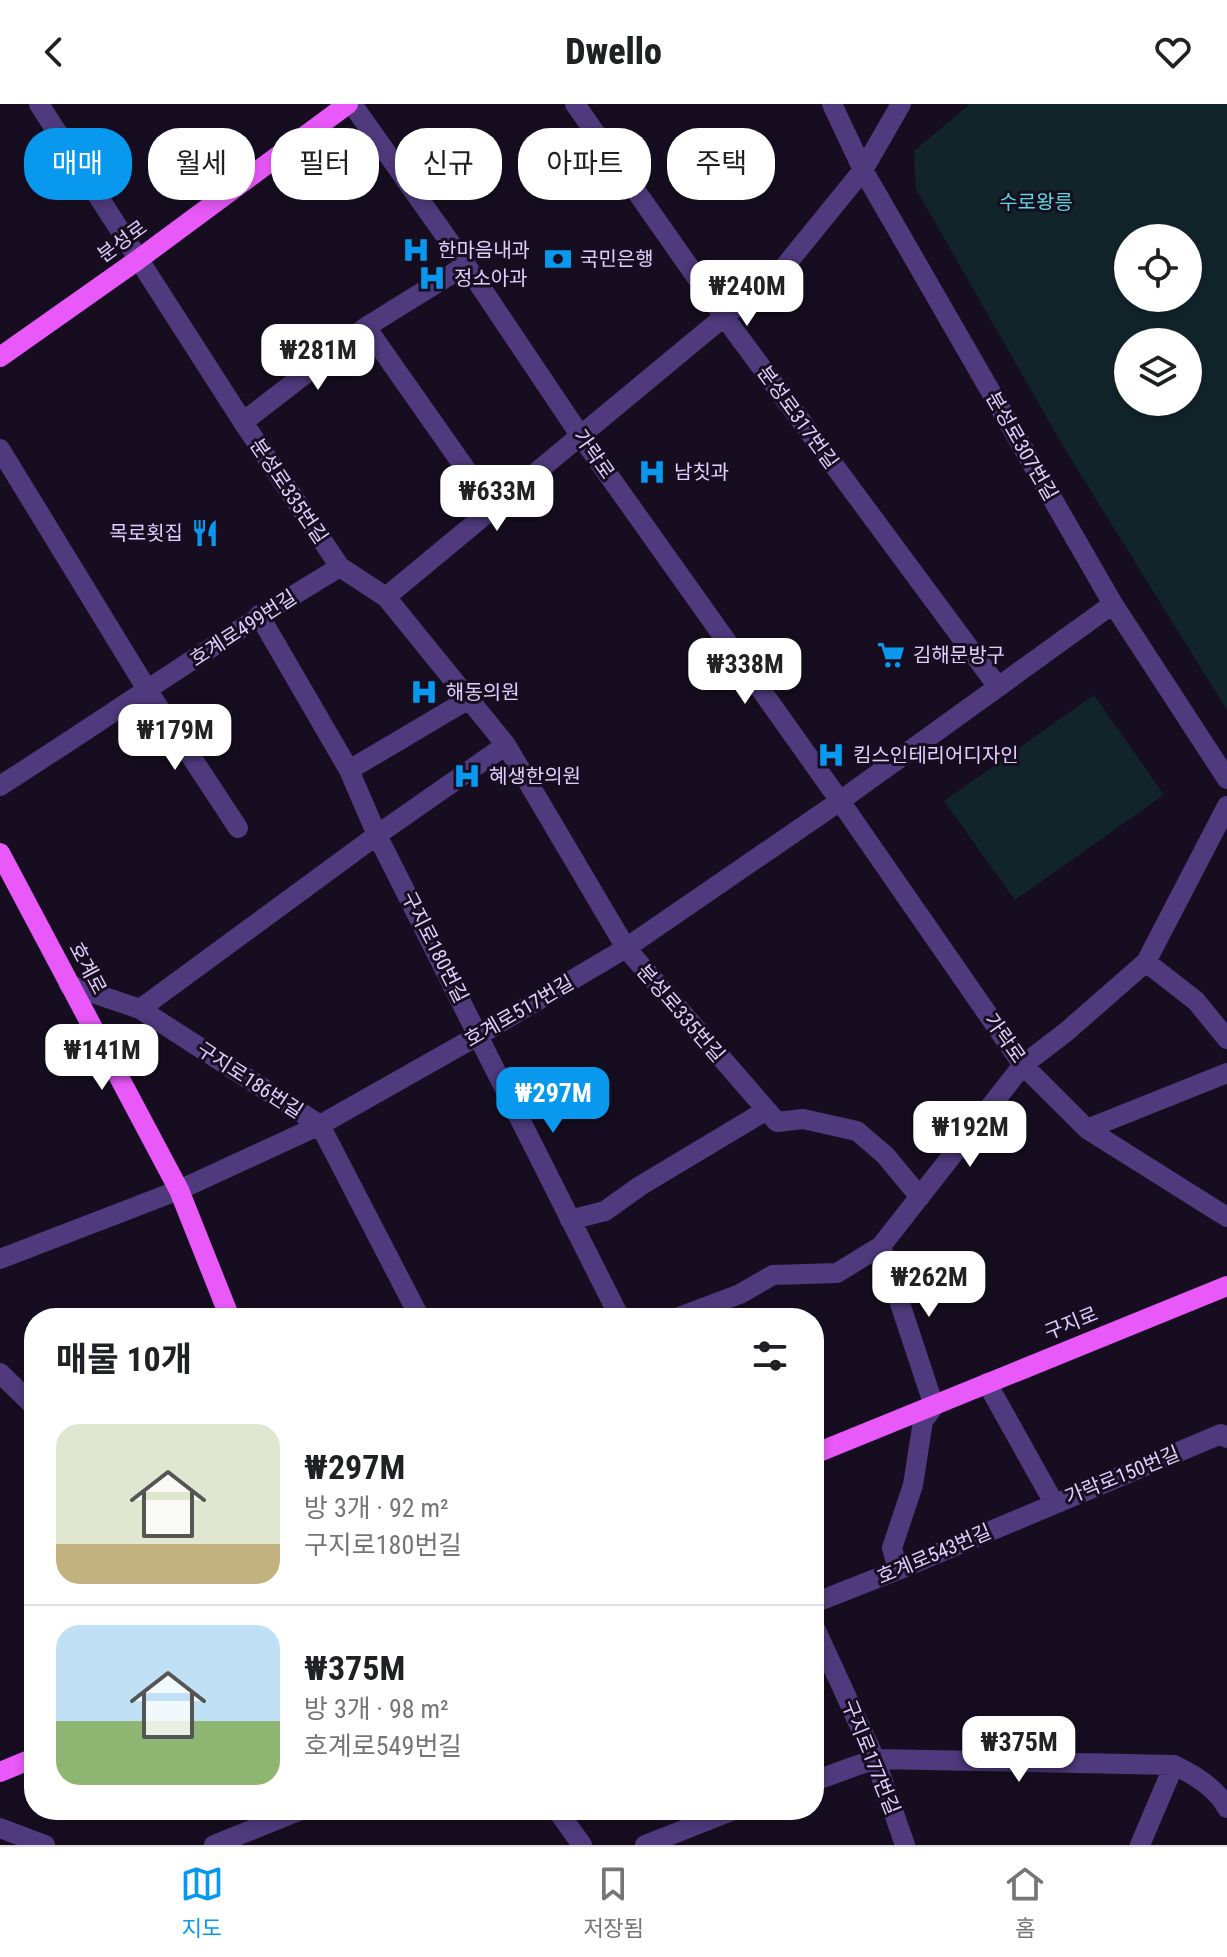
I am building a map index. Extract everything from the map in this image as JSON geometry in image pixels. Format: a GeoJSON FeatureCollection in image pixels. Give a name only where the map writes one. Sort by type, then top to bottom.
{"type":"FeatureCollection","features":[{"type":"Feature","properties":{"kind":"main road","name":"분성로"},"geometry":{"type":"LineString","coordinates":[[0,357],[350,104]]}},
{"type":"Feature","properties":{"kind":"main road","name":"호계로"},"geometry":{"type":"LineString","coordinates":[[0,853],[179,1190],[226,1308]]}},
{"type":"Feature","properties":{"kind":"main road","name":"구지로"},"geometry":{"type":"LineString","coordinates":[[824,1450],[1227,1286]]}},
{"type":"Feature","properties":{"kind":"main road"},"geometry":{"type":"LineString","coordinates":[[0,1772],[24,1762]]}},
{"type":"Feature","properties":{"kind":"street","name":"분성로335번길"},"geometry":{"type":"LineString","coordinates":[[39,104],[340,567],[386,597],[506,745],[626,948],[765,1111]]}},
{"type":"Feature","properties":{"kind":"street","name":"가락로"},"geometry":{"type":"LineString","coordinates":[[350,104],[466,265],[580,435],[1023,1065],[1087,1129],[1227,1217]]}},
{"type":"Feature","properties":{"kind":"street","name":"분성로317번길"},"geometry":{"type":"LineString","coordinates":[[575,104],[725,318],[998,687]]}},
{"type":"Feature","properties":{"kind":"street","name":"분성로307번길"},"geometry":{"type":"LineString","coordinates":[[832,104],[863,170],[1113,604],[1227,779]]}},
{"type":"Feature","properties":{"kind":"street"},"geometry":{"type":"LineString","coordinates":[[386,597],[785,266],[863,170],[901,104]]}},
{"type":"Feature","properties":{"kind":"street"},"geometry":{"type":"LineString","coordinates":[[243,422],[366,327],[466,265]]}},
{"type":"Feature","properties":{"kind":"street"},"geometry":{"type":"LineString","coordinates":[[366,327],[493,508]]}},
{"type":"Feature","properties":{"kind":"street"},"geometry":{"type":"LineString","coordinates":[[0,449],[148,691],[238,828]]}},
{"type":"Feature","properties":{"kind":"street","name":"호계로499번길"},"geometry":{"type":"LineString","coordinates":[[0,786],[259,615],[340,567]]}},
{"type":"Feature","properties":{"kind":"street"},"geometry":{"type":"LineString","coordinates":[[840,801],[1113,604]]}},
{"type":"Feature","properties":{"kind":"street","name":"구지로180번길"},"geometry":{"type":"LineString","coordinates":[[259,615],[349,770],[377,835],[615,1308]]}},
{"type":"Feature","properties":{"kind":"street"},"geometry":{"type":"LineString","coordinates":[[349,770],[469,699]]}},
{"type":"Feature","properties":{"kind":"street"},"geometry":{"type":"LineString","coordinates":[[140,1009],[377,835],[506,745]]}},
{"type":"Feature","properties":{"kind":"street","name":"호계로517번길"},"geometry":{"type":"LineString","coordinates":[[179,1190],[320,1125],[479,1035],[626,948],[840,801]]}},
{"type":"Feature","properties":{"kind":"street"},"geometry":{"type":"LineString","coordinates":[[703,1308],[740,1294],[773,1275],[837,1273],[881,1246],[1023,1065],[1146,962],[1227,806]]}},
{"type":"Feature","properties":{"kind":"street"},"geometry":{"type":"LineString","coordinates":[[1146,962],[1196,1001],[1227,1039]]}},
{"type":"Feature","properties":{"kind":"street","name":"구지로186번길"},"geometry":{"type":"LineString","coordinates":[[69,985],[140,1009],[320,1125],[415,1308]]}},
{"type":"Feature","properties":{"kind":"street"},"geometry":{"type":"LineString","coordinates":[[1087,1129],[1227,1073]]}},
{"type":"Feature","properties":{"kind":"street"},"geometry":{"type":"LineString","coordinates":[[570,1220],[605,1211],[640,1186],[765,1111],[777,1122],[803,1119],[857,1131],[885,1155],[920,1197]]}},
{"type":"Feature","properties":{"kind":"street"},"geometry":{"type":"LineString","coordinates":[[0,1259],[179,1190]]}},
{"type":"Feature","properties":{"kind":"street"},"geometry":{"type":"LineString","coordinates":[[881,1246],[934,1406],[923,1421],[913,1485],[892,1548],[898,1570]]}},
{"type":"Feature","properties":{"kind":"street"},"geometry":{"type":"LineString","coordinates":[[0,1373],[24,1396]]}},
{"type":"Feature","properties":{"kind":"street","name":"가락로150번길"},"geometry":{"type":"LineString","coordinates":[[987,1383],[1054,1503],[1221,1434],[1227,1438]]}},
{"type":"Feature","properties":{"kind":"street","name":"호계로543번길"},"geometry":{"type":"LineString","coordinates":[[824,1599],[1054,1503]]}},
{"type":"Feature","properties":{"kind":"street","name":"구지로177번길"},"geometry":{"type":"LineString","coordinates":[[824,1648],[875,1759],[905,1845]]}},
{"type":"Feature","properties":{"kind":"street"},"geometry":{"type":"LineString","coordinates":[[824,1777],[875,1759],[1174,1765],[1190,1773],[1222,1799],[1227,1808]]}},
{"type":"Feature","properties":{"kind":"street"},"geometry":{"type":"LineString","coordinates":[[1140,1845],[1174,1765]]}},
{"type":"Feature","properties":{"kind":"street"},"geometry":{"type":"LineString","coordinates":[[214,1845],[276,1820]]}},
{"type":"Feature","properties":{"kind":"street"},"geometry":{"type":"LineString","coordinates":[[564,1820],[582,1845]]}},
{"type":"Feature","properties":{"kind":"street"},"geometry":{"type":"LineString","coordinates":[[645,1845],[709,1820]]}},
{"type":"Feature","properties":{"kind":"street"},"geometry":{"type":"LineString","coordinates":[[0,1828],[45,1845]]}},
{"type":"Feature","properties":{"kind":"green space","name":"수로왕릉"},"geometry":{"type":"Polygon","coordinates":[[[970,104],[1227,104],[1227,710],[1063,446],[916,189],[914,151],[970,104]]]}},
{"type":"Feature","properties":{"kind":"green space"},"geometry":{"type":"Polygon","coordinates":[[[1094,695],[1164,795],[1015,900],[944,801],[1094,695]]]}},
{"type":"Feature","properties":{"kind":"place","name":"한마음내과"},"geometry":{"type":"Point","coordinates":[416,250]}},
{"type":"Feature","properties":{"kind":"place","name":"국민은행"},"geometry":{"type":"Point","coordinates":[558,259]}},
{"type":"Feature","properties":{"kind":"place","name":"정소아과"},"geometry":{"type":"Point","coordinates":[432,278]}},
{"type":"Feature","properties":{"kind":"place","name":"남칫과"},"geometry":{"type":"Point","coordinates":[652,472]}},
{"type":"Feature","properties":{"kind":"place","name":"목로횟집"},"geometry":{"type":"Point","coordinates":[205,533]}},
{"type":"Feature","properties":{"kind":"place","name":"김해문방구"},"geometry":{"type":"Point","coordinates":[891,655]}},
{"type":"Feature","properties":{"kind":"place","name":"해동의원"},"geometry":{"type":"Point","coordinates":[424,692]}},
{"type":"Feature","properties":{"kind":"place","name":"킴스인테리어디자인"},"geometry":{"type":"Point","coordinates":[831,755]}},
{"type":"Feature","properties":{"kind":"place","name":"혜생한의원"},"geometry":{"type":"Point","coordinates":[467,776]}}]}
